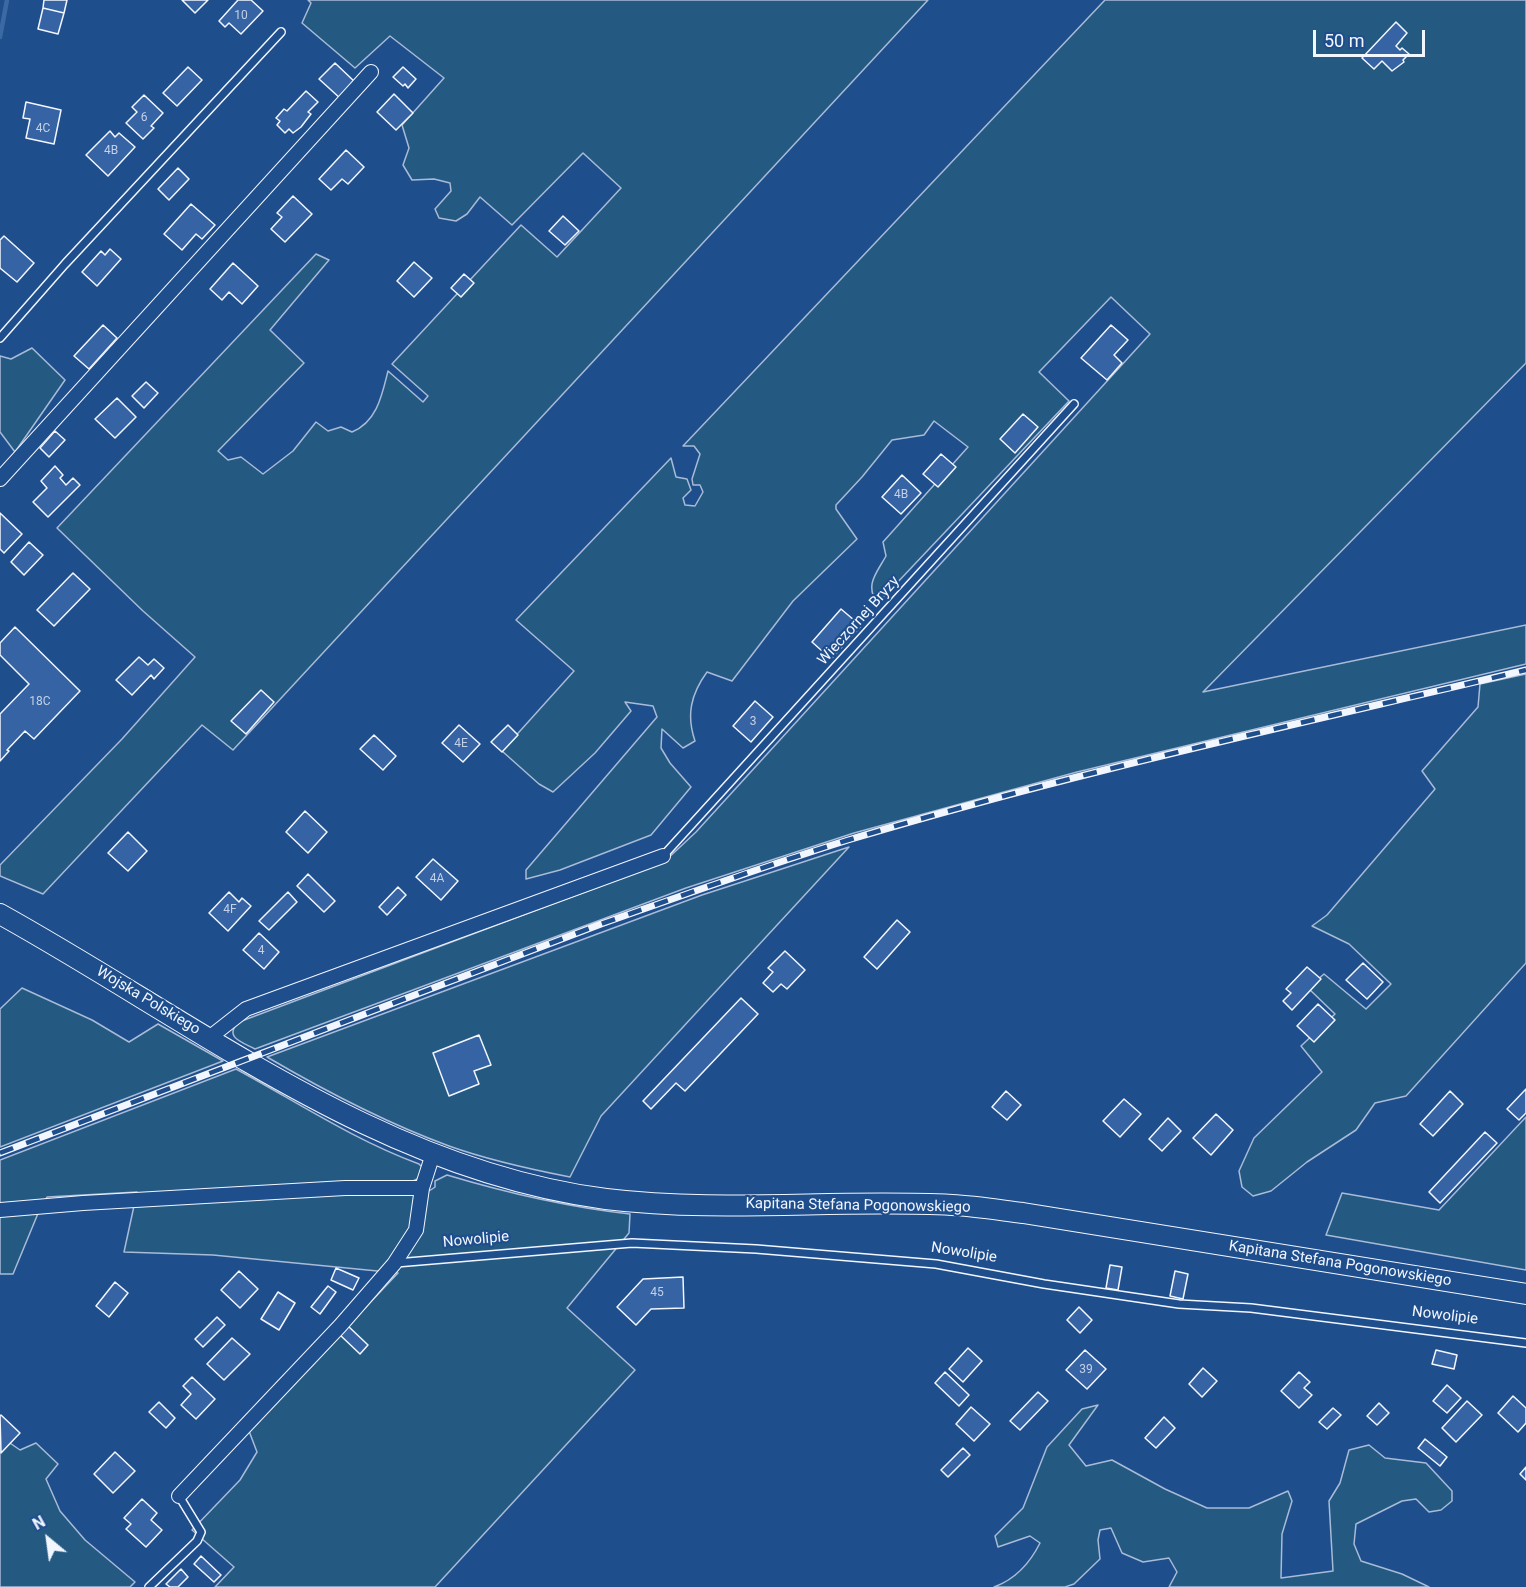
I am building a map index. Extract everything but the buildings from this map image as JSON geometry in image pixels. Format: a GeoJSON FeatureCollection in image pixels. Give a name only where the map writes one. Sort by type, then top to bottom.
{"type":"FeatureCollection","features":[{"type":"Feature","properties":{"kind":"main road","name":"Wojska Polskiego"},"geometry":{"type":"LineString","coordinates":[[0,914],[209,1038]]}},
{"type":"Feature","properties":{"kind":"main road","name":"Kapitana Stefana Pogonowskiego"},"geometry":{"type":"LineString","coordinates":[[209,1038],[306,1095],[433,1154],[521,1182],[606,1198],[694,1204],[964,1206],[1023,1213],[1526,1294]]}},
{"type":"Feature","properties":{"kind":"street"},"geometry":{"type":"LineString","coordinates":[[0,479],[371,72]]}},
{"type":"Feature","properties":{"kind":"street"},"geometry":{"type":"LineString","coordinates":[[209,1038],[246,1009],[663,856]]}},
{"type":"Feature","properties":{"kind":"street"},"geometry":{"type":"LineString","coordinates":[[179,1496],[340,1326],[394,1264],[416,1230],[422,1188],[433,1154]]}},
{"type":"Feature","properties":{"kind":"street"},"geometry":{"type":"LineString","coordinates":[[0,1210],[345,1188],[422,1188]]}},
{"type":"Feature","properties":{"kind":"lane"},"geometry":{"type":"LineString","coordinates":[[0,338],[65,264],[281,32]]}},
{"type":"Feature","properties":{"kind":"lane","name":"Wieczornej Bryzy"},"geometry":{"type":"LineString","coordinates":[[663,856],[1074,404]]}},
{"type":"Feature","properties":{"kind":"lane","name":"Nowolipie"},"geometry":{"type":"LineString","coordinates":[[394,1264],[632,1243],[756,1249],[936,1264],[1044,1284],[1179,1304],[1251,1308],[1526,1343]]}},
{"type":"Feature","properties":{"kind":"lane"},"geometry":{"type":"LineString","coordinates":[[149,1587],[197,1540],[201,1532],[179,1496]]}},
{"type":"Feature","properties":{"kind":"shaded area"},"geometry":{"type":"Polygon","coordinates":[[[308,0],[928,0],[233,750],[202,725],[43,894],[0,876],[0,865],[122,739],[195,657],[143,611],[57,528],[316,254],[329,260],[270,330],[304,363],[218,451],[228,460],[241,457],[263,474],[293,451],[316,422],[328,431],[341,427],[352,432],[367,422],[377,407],[388,371],[423,402],[428,396],[392,364],[521,225],[557,257],[621,188],[583,153],[512,225],[480,197],[467,214],[456,221],[439,218],[435,209],[451,191],[450,183],[434,179],[412,180],[403,165],[409,148],[402,125],[444,78],[390,36],[355,68],[302,23],[311,3],[308,0]]]}},
{"type":"Feature","properties":{"kind":"shaded area"},"geometry":{"type":"Polygon","coordinates":[[[1105,0],[1526,0],[1526,363],[1203,692],[1526,625],[1526,664],[1077,772],[854,833],[686,888],[255,1049],[236,1038],[233,1032],[239,1022],[664,862],[696,832],[1150,334],[1111,297],[1039,372],[1069,401],[877,604],[872,585],[886,556],[883,542],[968,447],[934,421],[924,435],[892,440],[836,505],[836,509],[857,539],[793,601],[732,681],[707,672],[697,688],[692,705],[691,722],[695,741],[683,748],[662,729],[661,748],[670,763],[691,787],[651,835],[560,870],[526,879],[526,870],[657,717],[653,706],[625,702],[631,711],[595,753],[553,792],[539,784],[502,751],[574,671],[516,620],[671,458],[676,477],[687,479],[691,490],[683,498],[685,505],[695,506],[703,492],[700,485],[693,485],[692,479],[700,454],[694,446],[683,446],[1105,0]]]}},
{"type":"Feature","properties":{"kind":"shaded area"},"geometry":{"type":"Polygon","coordinates":[[[32,348],[65,380],[15,452],[0,432],[0,356],[11,359],[32,348]]]}},
{"type":"Feature","properties":{"kind":"shaded area"},"geometry":{"type":"Polygon","coordinates":[[[1526,674],[1526,963],[1406,1096],[1375,1103],[1356,1130],[1307,1162],[1271,1191],[1253,1196],[1242,1187],[1239,1171],[1254,1138],[1322,1072],[1301,1046],[1335,1014],[1308,988],[1324,974],[1366,1009],[1391,984],[1349,944],[1312,926],[1327,915],[1435,789],[1422,771],[1478,707],[1480,684],[1526,674]]]}},
{"type":"Feature","properties":{"kind":"shaded area"},"geometry":{"type":"Polygon","coordinates":[[[849,847],[601,1116],[570,1177],[494,1160],[425,1137],[356,1106],[267,1057],[702,895],[849,847]]]}},
{"type":"Feature","properties":{"kind":"shaded area"},"geometry":{"type":"Polygon","coordinates":[[[22,988],[92,1020],[129,1042],[158,1024],[223,1061],[0,1147],[0,1009],[22,988]]]}},
{"type":"Feature","properties":{"kind":"shaded area"},"geometry":{"type":"Polygon","coordinates":[[[236,1069],[372,1144],[419,1164],[422,1167],[421,1177],[413,1181],[410,1194],[429,1191],[435,1187],[435,1181],[447,1175],[537,1199],[630,1214],[629,1233],[567,1308],[635,1370],[435,1587],[215,1587],[234,1567],[192,1530],[240,1480],[257,1452],[249,1431],[398,1273],[213,1255],[124,1252],[137,1192],[47,1197],[13,1274],[0,1274],[0,1160],[236,1069]]]}},
{"type":"Feature","properties":{"kind":"shaded area"},"geometry":{"type":"Polygon","coordinates":[[[1526,1117],[1526,1270],[1326,1235],[1342,1193],[1439,1210],[1526,1117]]]}},
{"type":"Feature","properties":{"kind":"shaded area"},"geometry":{"type":"Polygon","coordinates":[[[1098,1405],[1069,1445],[1086,1466],[1112,1460],[1165,1489],[1207,1508],[1249,1508],[1288,1491],[1292,1501],[1282,1534],[1281,1578],[1333,1571],[1329,1501],[1340,1483],[1349,1450],[1369,1445],[1385,1458],[1426,1463],[1452,1491],[1452,1501],[1441,1510],[1429,1512],[1416,1499],[1402,1501],[1356,1524],[1354,1544],[1361,1561],[1402,1574],[1429,1587],[1169,1587],[1177,1572],[1169,1558],[1143,1562],[1122,1553],[1111,1528],[1100,1530],[1098,1540],[1100,1559],[1074,1584],[1065,1587],[994,1587],[1009,1580],[1021,1570],[1040,1543],[1030,1536],[998,1547],[995,1536],[1023,1508],[1047,1447],[1082,1409],[1098,1405]]]}},
{"type":"Feature","properties":{"kind":"shaded area"},"geometry":{"type":"Polygon","coordinates":[[[7,1441],[20,1450],[36,1443],[58,1464],[46,1479],[60,1511],[85,1540],[135,1582],[130,1587],[0,1587],[0,1448],[7,1441]]]}},
{"type":"Feature","properties":{"kind":"waterway"},"geometry":{"type":"LineString","coordinates":[[0,37],[7,0]]}},
{"type":"Feature","properties":{"kind":"railway"},"geometry":{"type":"LineString","coordinates":[[0,1153],[601,924],[848,840],[1101,771],[1526,670]]}}]}
